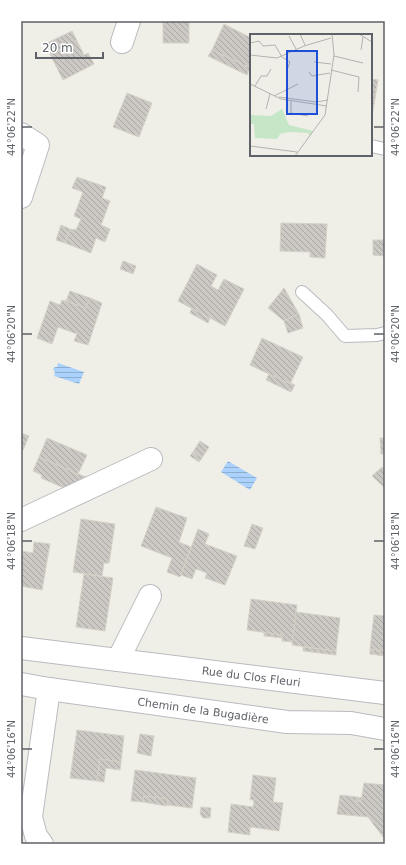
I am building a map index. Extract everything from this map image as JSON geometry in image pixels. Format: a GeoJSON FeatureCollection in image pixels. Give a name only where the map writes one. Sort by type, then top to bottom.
{"type":"FeatureCollection","features":[{"type":"Feature","properties":{"kind":"street"},"geometry":{"type":"LineString","coordinates":[[122,42],[129,21]]}},
{"type":"Feature","properties":{"kind":"street"},"geometry":{"type":"LineString","coordinates":[[21,134],[38,145],[21,197]]}},
{"type":"Feature","properties":{"kind":"street"},"geometry":{"type":"LineString","coordinates":[[21,520],[151,459]]}},
{"type":"Feature","properties":{"kind":"street"},"geometry":{"type":"LineString","coordinates":[[118,660],[150,596]]}},
{"type":"Feature","properties":{"kind":"street","name":"Rue du Clos Fleuri"},"geometry":{"type":"LineString","coordinates":[[21,648],[385,693]]}},
{"type":"Feature","properties":{"kind":"street","name":"Chemin de la Bugadière"},"geometry":{"type":"LineString","coordinates":[[21,684],[287,722],[351,723],[385,729]]}},
{"type":"Feature","properties":{"kind":"street"},"geometry":{"type":"LineString","coordinates":[[42,844],[36,836],[31,817],[49,689]]}},
{"type":"Feature","properties":{"kind":"lane"},"geometry":{"type":"LineString","coordinates":[[372,146],[385,149]]}},
{"type":"Feature","properties":{"kind":"lane"},"geometry":{"type":"LineString","coordinates":[[302,292],[327,315],[345,336],[376,335],[385,333]]}},
{"type":"Feature","properties":{"kind":"water"},"geometry":{"type":"Polygon","coordinates":[[[58,363],[84,372],[79,384],[54,376],[55,373],[53,369],[57,367],[58,363]]]}},
{"type":"Feature","properties":{"kind":"water"},"geometry":{"type":"Polygon","coordinates":[[[228,461],[257,478],[250,490],[221,472],[228,461]]]}},
{"type":"Feature","properties":{"kind":"building"},"geometry":{"type":"Polygon","coordinates":[[[163,21],[189,21],[189,43],[163,43],[163,21]]]}},
{"type":"Feature","properties":{"kind":"building"},"geometry":{"type":"Polygon","coordinates":[[[224,24],[250,37],[250,68],[212,50],[224,24]]]}},
{"type":"Feature","properties":{"kind":"building"},"geometry":{"type":"Polygon","coordinates":[[[72,31],[84,55],[88,53],[94,64],[63,80],[45,44],[72,31]]]}},
{"type":"Feature","properties":{"kind":"building"},"geometry":{"type":"Polygon","coordinates":[[[212,50],[250,68],[247,75],[208,56],[212,50]]]}},
{"type":"Feature","properties":{"kind":"building"},"geometry":{"type":"Polygon","coordinates":[[[372,79],[378,80],[372,116],[372,79]]]}},
{"type":"Feature","properties":{"kind":"building"},"geometry":{"type":"Polygon","coordinates":[[[127,93],[152,103],[139,137],[113,127],[127,93]]]}},
{"type":"Feature","properties":{"kind":"building"},"geometry":{"type":"Polygon","coordinates":[[[77,177],[106,187],[102,198],[110,201],[101,225],[110,229],[105,242],[96,238],[91,253],[65,243],[70,229],[76,230],[81,219],[74,216],[83,192],[72,188],[77,177]]]}},
{"type":"Feature","properties":{"kind":"building"},"geometry":{"type":"Polygon","coordinates":[[[281,223],[327,224],[325,258],[310,257],[310,252],[280,251],[281,223]]]}},
{"type":"Feature","properties":{"kind":"building"},"geometry":{"type":"Polygon","coordinates":[[[61,225],[70,229],[65,243],[56,240],[61,225]]]}},
{"type":"Feature","properties":{"kind":"building"},"geometry":{"type":"Polygon","coordinates":[[[373,240],[385,240],[385,256],[373,255],[373,240]]]}},
{"type":"Feature","properties":{"kind":"building"},"geometry":{"type":"Polygon","coordinates":[[[123,261],[136,266],[133,274],[120,269],[123,261]]]}},
{"type":"Feature","properties":{"kind":"building"},"geometry":{"type":"Polygon","coordinates":[[[197,264],[217,275],[211,286],[218,290],[224,279],[244,289],[225,326],[178,301],[197,264]]]}},
{"type":"Feature","properties":{"kind":"building"},"geometry":{"type":"Polygon","coordinates":[[[284,288],[299,314],[284,321],[268,308],[284,288]]]}},
{"type":"Feature","properties":{"kind":"building"},"geometry":{"type":"Polygon","coordinates":[[[70,291],[90,298],[86,308],[66,301],[70,291]]]}},
{"type":"Feature","properties":{"kind":"building"},"geometry":{"type":"Polygon","coordinates":[[[90,298],[102,303],[88,345],[74,341],[77,334],[58,327],[52,344],[37,338],[50,301],[60,305],[62,300],[86,308],[90,298]]]}},
{"type":"Feature","properties":{"kind":"building"},"geometry":{"type":"Polygon","coordinates":[[[192,308],[210,318],[208,323],[190,313],[192,308]]]}},
{"type":"Feature","properties":{"kind":"building"},"geometry":{"type":"Polygon","coordinates":[[[299,314],[303,328],[288,333],[284,321],[299,314]]]}},
{"type":"Feature","properties":{"kind":"building"},"geometry":{"type":"Polygon","coordinates":[[[262,338],[303,357],[290,384],[250,365],[262,338]]]}},
{"type":"Feature","properties":{"kind":"building"},"geometry":{"type":"Polygon","coordinates":[[[269,374],[295,385],[291,392],[266,380],[269,374]]]}},
{"type":"Feature","properties":{"kind":"building"},"geometry":{"type":"Polygon","coordinates":[[[21,433],[29,436],[23,450],[21,449],[21,433]]]}},
{"type":"Feature","properties":{"kind":"building"},"geometry":{"type":"Polygon","coordinates":[[[47,438],[87,455],[78,474],[39,457],[47,438]]]}},
{"type":"Feature","properties":{"kind":"building"},"geometry":{"type":"Polygon","coordinates":[[[380,438],[385,438],[385,454],[381,454],[380,438]]]}},
{"type":"Feature","properties":{"kind":"building"},"geometry":{"type":"Polygon","coordinates":[[[200,441],[209,447],[202,458],[193,452],[200,441]]]}},
{"type":"Feature","properties":{"kind":"building"},"geometry":{"type":"Polygon","coordinates":[[[193,452],[202,458],[199,462],[190,456],[193,452]]]}},
{"type":"Feature","properties":{"kind":"building"},"geometry":{"type":"Polygon","coordinates":[[[39,457],[86,477],[64,488],[41,478],[42,475],[33,471],[39,457]]]}},
{"type":"Feature","properties":{"kind":"building"},"geometry":{"type":"Polygon","coordinates":[[[382,467],[385,471],[385,488],[372,476],[382,467]]]}},
{"type":"Feature","properties":{"kind":"building"},"geometry":{"type":"Polygon","coordinates":[[[156,507],[187,518],[179,542],[191,547],[180,577],[167,572],[172,558],[141,546],[156,507]]]}},
{"type":"Feature","properties":{"kind":"building"},"geometry":{"type":"Polygon","coordinates":[[[81,519],[115,524],[109,563],[104,563],[102,576],[73,572],[81,519]]]}},
{"type":"Feature","properties":{"kind":"building"},"geometry":{"type":"Polygon","coordinates":[[[252,524],[263,528],[255,549],[244,546],[252,524]]]}},
{"type":"Feature","properties":{"kind":"building"},"geometry":{"type":"Polygon","coordinates":[[[198,529],[209,534],[205,544],[237,556],[225,585],[205,578],[207,573],[196,569],[192,579],[181,575],[198,529]]]}},
{"type":"Feature","properties":{"kind":"building"},"geometry":{"type":"Polygon","coordinates":[[[34,542],[50,544],[42,590],[21,586],[21,551],[33,553],[34,542]]]}},
{"type":"Feature","properties":{"kind":"building"},"geometry":{"type":"Polygon","coordinates":[[[84,574],[113,578],[105,631],[76,627],[84,574]]]}},
{"type":"Feature","properties":{"kind":"building"},"geometry":{"type":"Polygon","coordinates":[[[251,599],[297,605],[293,642],[282,641],[282,635],[247,630],[251,599]]]}},
{"type":"Feature","properties":{"kind":"building"},"geometry":{"type":"Polygon","coordinates":[[[296,612],[340,618],[336,651],[292,645],[296,612]]]}},
{"type":"Feature","properties":{"kind":"building"},"geometry":{"type":"Polygon","coordinates":[[[374,615],[385,616],[385,651],[370,649],[374,615]]]}},
{"type":"Feature","properties":{"kind":"building"},"geometry":{"type":"Polygon","coordinates":[[[264,632],[282,635],[282,638],[264,636],[264,632]]]}},
{"type":"Feature","properties":{"kind":"building"},"geometry":{"type":"Polygon","coordinates":[[[303,647],[336,651],[336,655],[303,651],[303,647]]]}},
{"type":"Feature","properties":{"kind":"building"},"geometry":{"type":"Polygon","coordinates":[[[370,649],[385,651],[385,656],[370,654],[370,649]]]}},
{"type":"Feature","properties":{"kind":"building"},"geometry":{"type":"Polygon","coordinates":[[[77,730],[124,736],[121,762],[100,759],[97,781],[70,778],[77,730]]]}},
{"type":"Feature","properties":{"kind":"building"},"geometry":{"type":"Polygon","coordinates":[[[140,734],[154,736],[151,756],[137,753],[140,734]]]}},
{"type":"Feature","properties":{"kind":"building"},"geometry":{"type":"Polygon","coordinates":[[[100,759],[121,762],[120,770],[106,768],[104,782],[97,781],[100,759]]]}},
{"type":"Feature","properties":{"kind":"building"},"geometry":{"type":"Polygon","coordinates":[[[135,770],[196,778],[192,808],[168,805],[168,799],[144,796],[143,802],[131,801],[135,770]]]}},
{"type":"Feature","properties":{"kind":"building"},"geometry":{"type":"Polygon","coordinates":[[[253,775],[276,778],[273,802],[283,803],[279,831],[250,827],[250,835],[228,832],[231,804],[253,807],[254,800],[250,800],[253,775]]]}},
{"type":"Feature","properties":{"kind":"building"},"geometry":{"type":"Polygon","coordinates":[[[364,783],[385,785],[383,814],[385,817],[385,835],[383,837],[368,817],[337,814],[340,795],[357,797],[356,801],[361,801],[364,783]]]}},
{"type":"Feature","properties":{"kind":"building"},"geometry":{"type":"Polygon","coordinates":[[[144,796],[168,799],[167,806],[143,802],[144,796]]]}},
{"type":"Feature","properties":{"kind":"building"},"geometry":{"type":"Polygon","coordinates":[[[357,797],[362,798],[361,801],[356,801],[357,797]]]}},
{"type":"Feature","properties":{"kind":"building"},"geometry":{"type":"Polygon","coordinates":[[[201,807],[211,808],[210,818],[203,818],[200,814],[201,807]]]}}]}
